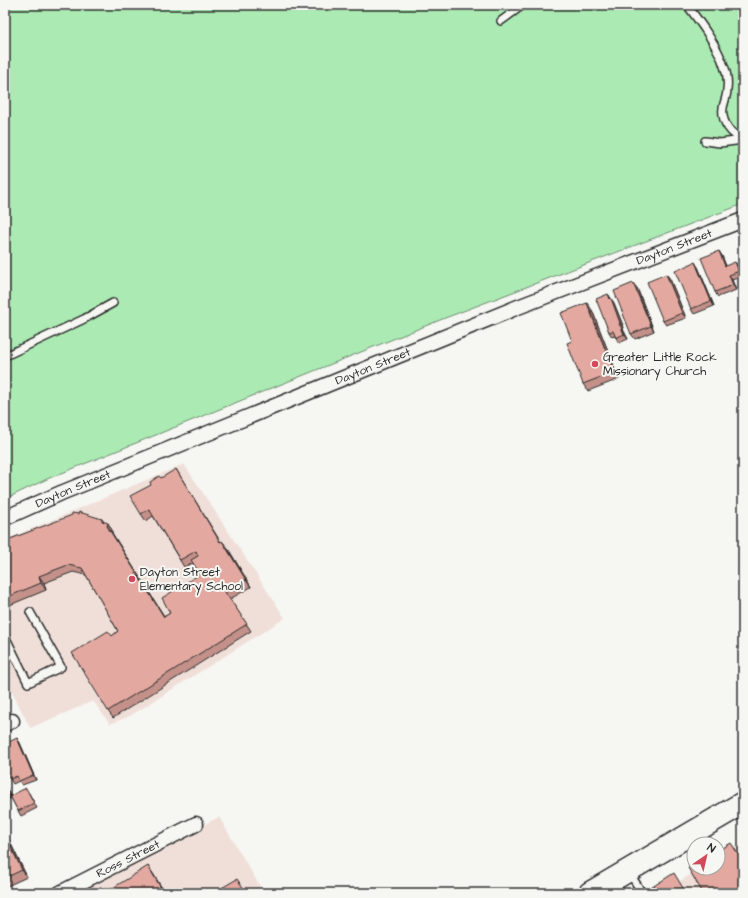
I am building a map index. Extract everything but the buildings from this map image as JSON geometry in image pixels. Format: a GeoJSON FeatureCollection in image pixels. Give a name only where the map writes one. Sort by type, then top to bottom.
{"type":"FeatureCollection","features":[{"type":"Feature","properties":{"kind":"main road"},"geometry":{"type":"LineString","coordinates":[[590,893],[743,803]]}},
{"type":"Feature","properties":{"kind":"street","name":"Dayton Street"},"geometry":{"type":"LineString","coordinates":[[5,518],[61,493],[518,307],[743,220]]}},
{"type":"Feature","properties":{"kind":"street","name":"Ross Street"},"geometry":{"type":"LineString","coordinates":[[60,893],[196,824]]}},
{"type":"Feature","properties":{"kind":"lane"},"geometry":{"type":"LineString","coordinates":[[501,21],[523,5]]}},
{"type":"Feature","properties":{"kind":"lane"},"geometry":{"type":"LineString","coordinates":[[687,5],[705,30],[724,64],[728,91],[723,109],[723,117],[727,127],[736,137],[743,140]]}},
{"type":"Feature","properties":{"kind":"lane"},"geometry":{"type":"LineString","coordinates":[[705,141],[720,143],[743,140]]}},
{"type":"Feature","properties":{"kind":"lane"},"geometry":{"type":"LineString","coordinates":[[5,356],[84,319],[113,303]]}},
{"type":"Feature","properties":{"kind":"lane"},"geometry":{"type":"LineString","coordinates":[[5,636],[28,683],[60,667],[30,612]]}},
{"type":"Feature","properties":{"kind":"lane"},"geometry":{"type":"LineString","coordinates":[[628,870],[642,893]]}},
{"type":"Feature","properties":{"kind":"shaded area","name":"Dayton Street Elementary School"},"geometry":{"type":"Polygon","coordinates":[[[184,464],[285,618],[130,716],[110,724],[93,701],[30,728],[5,677],[5,540],[184,464]]]}},
{"type":"Feature","properties":{"kind":"shaded area"},"geometry":{"type":"Polygon","coordinates":[[[219,817],[264,893],[69,893],[219,817]]]}},
{"type":"Feature","properties":{"kind":"shaded area"},"geometry":{"type":"Polygon","coordinates":[[[743,843],[743,893],[661,893],[688,876],[726,876],[726,853],[743,843]]]}},
{"type":"Feature","properties":{"kind":"green space"},"geometry":{"type":"Polygon","coordinates":[[[5,5],[743,5],[743,204],[445,318],[47,479],[5,499],[5,5]]]}},
{"type":"Feature","properties":{"kind":"place","name":"Greater Little Rock Missionary Church"},"geometry":{"type":"Point","coordinates":[595,364]}},
{"type":"Feature","properties":{"kind":"place","name":"Dayton Street Elementary School"},"geometry":{"type":"Point","coordinates":[132,579]}}]}
